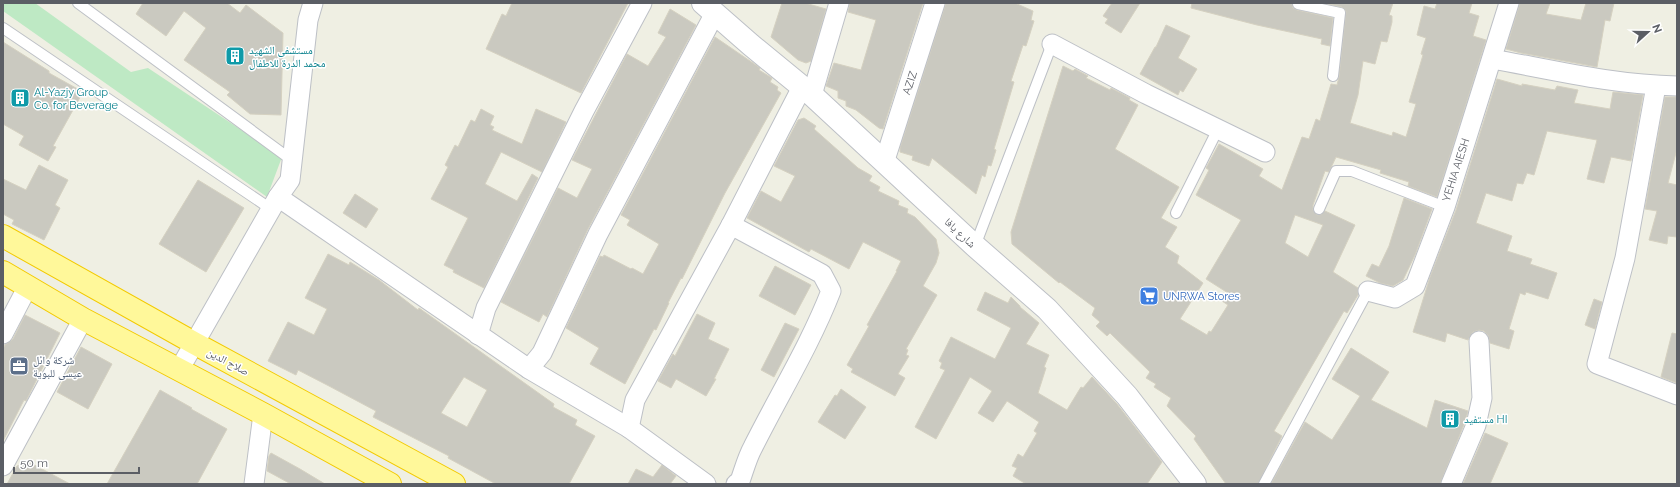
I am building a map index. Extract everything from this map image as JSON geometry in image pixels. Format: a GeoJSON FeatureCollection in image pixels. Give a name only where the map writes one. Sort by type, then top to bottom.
{"type":"FeatureCollection","features":[{"type":"Feature","properties":{"kind":"highway","name":"صلاح الدين"},"geometry":{"type":"LineString","coordinates":[[3,236],[194,344],[454,484]]}},
{"type":"Feature","properties":{"kind":"highway"},"geometry":{"type":"LineString","coordinates":[[3,272],[83,319],[263,414],[390,484]]}},
{"type":"Feature","properties":{"kind":"street"},"geometry":{"type":"LineString","coordinates":[[179,370],[274,203],[290,180],[308,20],[313,3]]}},
{"type":"Feature","properties":{"kind":"street"},"geometry":{"type":"LineString","coordinates":[[478,335],[486,308],[584,111],[642,3]]}},
{"type":"Feature","properties":{"kind":"street"},"geometry":{"type":"LineString","coordinates":[[629,428],[636,400],[731,225],[807,91],[839,3]]}},
{"type":"Feature","properties":{"kind":"street","name":"AZIZ"},"geometry":{"type":"LineString","coordinates":[[884,163],[936,3]]}},
{"type":"Feature","properties":{"kind":"street","name":"YEHIA AIESH"},"geometry":{"type":"LineString","coordinates":[[1368,291],[1395,298],[1415,286],[1445,206],[1509,3]]}},
{"type":"Feature","properties":{"kind":"street"},"geometry":{"type":"LineString","coordinates":[[529,369],[542,353],[598,234],[709,8]]}},
{"type":"Feature","properties":{"kind":"street","name":"شارع يافا"},"geometry":{"type":"LineString","coordinates":[[709,8],[807,91],[975,246],[1047,309],[1127,396],[1195,484]]}},
{"type":"Feature","properties":{"kind":"street"},"geometry":{"type":"LineString","coordinates":[[1052,44],[1146,94],[1265,152]]}},
{"type":"Feature","properties":{"kind":"street"},"geometry":{"type":"LineString","coordinates":[[1492,59],[1609,80],[1656,86],[1677,86]]}},
{"type":"Feature","properties":{"kind":"street"},"geometry":{"type":"LineString","coordinates":[[1656,86],[1626,258],[1597,364],[1677,395]]}},
{"type":"Feature","properties":{"kind":"street"},"geometry":{"type":"LineString","coordinates":[[274,203],[529,369],[629,428],[706,484]]}},
{"type":"Feature","properties":{"kind":"street"},"geometry":{"type":"LineString","coordinates":[[731,225],[822,274],[831,290],[825,306],[795,368],[752,448],[740,481],[736,484]]}},
{"type":"Feature","properties":{"kind":"street"},"geometry":{"type":"LineString","coordinates":[[3,334],[28,286]]}},
{"type":"Feature","properties":{"kind":"street"},"geometry":{"type":"LineString","coordinates":[[3,466],[83,319]]}},
{"type":"Feature","properties":{"kind":"street"},"geometry":{"type":"LineString","coordinates":[[1451,484],[1476,426],[1482,398],[1479,342]]}},
{"type":"Feature","properties":{"kind":"street"},"geometry":{"type":"LineString","coordinates":[[254,484],[263,414]]}},
{"type":"Feature","properties":{"kind":"lane"},"geometry":{"type":"LineString","coordinates":[[78,3],[292,161]]}},
{"type":"Feature","properties":{"kind":"lane"},"geometry":{"type":"LineString","coordinates":[[1299,3],[1298,4],[1340,13],[1333,76]]}},
{"type":"Feature","properties":{"kind":"lane"},"geometry":{"type":"LineString","coordinates":[[3,28],[274,203]]}},
{"type":"Feature","properties":{"kind":"lane"},"geometry":{"type":"LineString","coordinates":[[975,246],[1052,44]]}},
{"type":"Feature","properties":{"kind":"lane"},"geometry":{"type":"LineString","coordinates":[[1176,214],[1218,129]]}},
{"type":"Feature","properties":{"kind":"lane"},"geometry":{"type":"LineString","coordinates":[[1319,209],[1336,171],[1352,171],[1445,206]]}},
{"type":"Feature","properties":{"kind":"lane"},"geometry":{"type":"LineString","coordinates":[[1264,484],[1368,291]]}},
{"type":"Feature","properties":{"kind":"green space"},"geometry":{"type":"Polygon","coordinates":[[[3,3],[35,3],[131,72],[148,68],[282,157],[267,197],[3,11],[3,3]]]}},
{"type":"Feature","properties":{"kind":"building","name":"مستشفى الشهيد محمد الدرة للاطفال"},"geometry":{"type":"Polygon","coordinates":[[[143,3],[227,3],[240,13],[246,5],[283,33],[281,115],[250,114],[227,95],[230,92],[184,60],[206,28],[184,11],[166,36],[136,14],[143,3]]]}},
{"type":"Feature","properties":{"kind":"building"},"geometry":{"type":"Polygon","coordinates":[[[512,3],[628,3],[581,93],[486,49],[502,14],[506,16],[512,3]]]}},
{"type":"Feature","properties":{"kind":"building"},"geometry":{"type":"Polygon","coordinates":[[[782,3],[805,3],[826,9],[811,61],[806,63],[798,60],[771,37],[782,3]]]}},
{"type":"Feature","properties":{"kind":"building"},"geometry":{"type":"Polygon","coordinates":[[[850,3],[923,3],[883,129],[879,128],[856,110],[846,106],[846,101],[838,98],[838,91],[826,86],[834,63],[861,70],[876,20],[848,12],[850,3]]]}},
{"type":"Feature","properties":{"kind":"building"},"geometry":{"type":"Polygon","coordinates":[[[946,3],[1015,3],[1033,11],[1031,20],[1034,21],[1026,46],[1023,45],[1011,81],[1014,82],[994,149],[996,150],[991,166],[988,165],[985,177],[982,175],[976,194],[932,158],[929,166],[912,160],[913,156],[900,152],[946,3]]]}},
{"type":"Feature","properties":{"kind":"building"},"geometry":{"type":"Polygon","coordinates":[[[1112,3],[1140,3],[1121,33],[1105,23],[1108,19],[1103,16],[1112,3]]]}},
{"type":"Feature","properties":{"kind":"building"},"geometry":{"type":"Polygon","coordinates":[[[1192,3],[1292,3],[1293,8],[1297,10],[1333,18],[1330,46],[1321,44],[1322,39],[1257,25],[1191,8],[1192,3]]]}},
{"type":"Feature","properties":{"kind":"building"},"geometry":{"type":"Polygon","coordinates":[[[1324,3],[1393,3],[1389,15],[1392,16],[1392,22],[1387,42],[1381,41],[1375,64],[1363,61],[1358,95],[1350,123],[1392,136],[1393,132],[1406,137],[1416,104],[1409,102],[1423,55],[1421,54],[1426,38],[1417,35],[1424,6],[1435,9],[1437,3],[1472,3],[1469,13],[1479,16],[1473,36],[1486,40],[1437,197],[1408,186],[1409,182],[1380,173],[1381,170],[1336,157],[1329,172],[1325,171],[1313,205],[1313,210],[1317,215],[1322,214],[1325,211],[1355,225],[1333,272],[1358,288],[1358,295],[1347,313],[1344,311],[1274,431],[1282,436],[1258,484],[1226,484],[1194,439],[1196,436],[1167,406],[1171,398],[1154,387],[1156,384],[1146,378],[1150,372],[1110,333],[1107,336],[1096,326],[1100,322],[1092,315],[1095,308],[1060,282],[1059,283],[1012,244],[1011,232],[1063,66],[1073,71],[1075,69],[1088,76],[1086,78],[1110,90],[1111,88],[1130,98],[1129,100],[1138,105],[1115,149],[1179,187],[1161,218],[1177,227],[1165,247],[1179,256],[1177,263],[1203,283],[1180,319],[1207,335],[1209,331],[1211,332],[1228,305],[1222,301],[1228,293],[1206,279],[1241,220],[1196,195],[1209,170],[1206,168],[1219,144],[1263,169],[1259,176],[1282,190],[1302,137],[1309,139],[1316,119],[1320,121],[1331,84],[1337,85],[1346,11],[1342,7],[1324,3]],[[1295,215],[1285,243],[1308,257],[1323,225],[1295,215]]]}},
{"type":"Feature","properties":{"kind":"building"},"geometry":{"type":"Polygon","coordinates":[[[1520,3],[1550,3],[1546,14],[1581,20],[1586,3],[1614,3],[1610,21],[1605,20],[1597,67],[1506,49],[1520,3]]]}},
{"type":"Feature","properties":{"kind":"building"},"geometry":{"type":"Polygon","coordinates":[[[670,9],[696,25],[588,229],[547,317],[543,314],[539,322],[501,302],[558,188],[577,198],[592,169],[572,160],[627,54],[648,66],[666,37],[658,33],[670,9]]]}},
{"type":"Feature","properties":{"kind":"building"},"geometry":{"type":"Polygon","coordinates":[[[1166,25],[1190,36],[1178,58],[1197,69],[1183,92],[1180,90],[1178,95],[1140,74],[1156,47],[1166,25]]]}},
{"type":"Feature","properties":{"kind":"building"},"geometry":{"type":"Polygon","coordinates":[[[715,37],[772,78],[770,82],[778,87],[777,90],[781,93],[725,193],[682,279],[681,278],[668,303],[656,330],[654,329],[625,384],[590,364],[599,348],[566,328],[600,256],[603,257],[604,255],[643,274],[659,244],[627,225],[630,220],[621,215],[715,37]]]}},
{"type":"Feature","properties":{"kind":"building"},"geometry":{"type":"Polygon","coordinates":[[[3,42],[49,71],[49,73],[83,92],[53,146],[56,147],[48,161],[19,145],[24,136],[3,124],[3,42]]]}},
{"type":"Feature","properties":{"kind":"building"},"geometry":{"type":"Polygon","coordinates":[[[1497,79],[1522,86],[1522,84],[1555,90],[1557,86],[1578,90],[1574,103],[1610,109],[1613,92],[1643,95],[1631,161],[1611,157],[1604,183],[1587,179],[1597,140],[1547,131],[1534,175],[1527,173],[1523,184],[1517,183],[1512,201],[1486,193],[1476,223],[1512,236],[1507,251],[1532,259],[1530,264],[1557,273],[1548,299],[1526,292],[1525,295],[1520,293],[1509,329],[1514,331],[1509,349],[1490,343],[1488,335],[1484,331],[1479,330],[1473,332],[1468,340],[1447,333],[1445,342],[1413,332],[1430,277],[1456,210],[1497,79]]]}},
{"type":"Feature","properties":{"kind":"building"},"geometry":{"type":"Polygon","coordinates":[[[1665,97],[1677,97],[1677,149],[1668,183],[1677,185],[1677,237],[1668,236],[1667,244],[1649,240],[1657,211],[1645,209],[1665,97]]]}},
{"type":"Feature","properties":{"kind":"building"},"geometry":{"type":"Polygon","coordinates":[[[481,109],[494,116],[490,125],[494,127],[492,130],[522,144],[536,109],[566,122],[542,172],[501,152],[485,184],[517,201],[532,174],[538,178],[484,288],[453,272],[454,270],[444,265],[468,218],[431,199],[448,167],[445,165],[455,145],[458,147],[471,120],[475,122],[481,109]]]}},
{"type":"Feature","properties":{"kind":"building"},"geometry":{"type":"Polygon","coordinates":[[[804,118],[816,126],[814,129],[858,168],[872,176],[869,181],[880,187],[878,191],[899,201],[898,205],[908,209],[907,213],[915,217],[936,239],[939,253],[936,263],[923,286],[937,295],[906,349],[908,350],[906,355],[909,356],[898,374],[905,378],[895,396],[851,372],[853,369],[847,365],[869,326],[867,325],[901,261],[863,242],[849,269],[811,249],[809,252],[747,218],[761,191],[781,202],[795,176],[774,166],[798,120],[804,118]]]}},
{"type":"Feature","properties":{"kind":"building"},"geometry":{"type":"Polygon","coordinates":[[[39,165],[68,180],[55,205],[60,208],[44,240],[12,224],[14,220],[3,214],[3,179],[26,190],[39,165]]]}},
{"type":"Feature","properties":{"kind":"building"},"geometry":{"type":"Polygon","coordinates":[[[198,180],[244,208],[206,272],[159,244],[198,180]]]}},
{"type":"Feature","properties":{"kind":"building"},"geometry":{"type":"Polygon","coordinates":[[[355,194],[378,209],[366,228],[343,213],[355,194]]]}},
{"type":"Feature","properties":{"kind":"building"},"geometry":{"type":"Polygon","coordinates":[[[1404,198],[1432,209],[1415,255],[1403,280],[1393,286],[1380,283],[1366,276],[1372,264],[1379,267],[1389,246],[1404,198]]]}},
{"type":"Feature","properties":{"kind":"building"},"geometry":{"type":"Polygon","coordinates":[[[328,254],[349,265],[350,262],[379,280],[418,310],[419,308],[554,404],[553,407],[577,420],[575,425],[595,436],[569,484],[496,484],[448,458],[449,456],[373,417],[376,411],[298,370],[296,375],[268,361],[288,322],[314,335],[327,309],[305,298],[328,254]],[[464,377],[441,413],[467,427],[487,390],[464,377]]]}},
{"type":"Feature","properties":{"kind":"building"},"geometry":{"type":"Polygon","coordinates":[[[775,266],[811,285],[795,315],[759,296],[775,266]]]}},
{"type":"Feature","properties":{"kind":"building"},"geometry":{"type":"Polygon","coordinates":[[[985,292],[1008,303],[1011,297],[1020,307],[1039,323],[1026,344],[1049,355],[1044,367],[1046,368],[1038,393],[1067,410],[1081,387],[1083,388],[1092,377],[1117,404],[1162,462],[1147,484],[1026,484],[1013,476],[1017,468],[1012,466],[1018,454],[1023,457],[1037,433],[1034,431],[1039,422],[1007,401],[993,422],[978,413],[992,391],[970,377],[936,439],[915,427],[945,370],[940,368],[942,363],[939,361],[951,337],[995,359],[1011,328],[977,310],[985,292]]]}},
{"type":"Feature","properties":{"kind":"building"},"geometry":{"type":"Polygon","coordinates":[[[1594,299],[1602,302],[1595,329],[1585,325],[1594,299]]]}},
{"type":"Feature","properties":{"kind":"building"},"geometry":{"type":"Polygon","coordinates":[[[697,314],[715,323],[708,339],[729,349],[714,379],[716,379],[706,396],[676,379],[671,388],[658,381],[673,354],[675,356],[697,314]]]}},
{"type":"Feature","properties":{"kind":"building"},"geometry":{"type":"Polygon","coordinates":[[[25,315],[60,333],[26,401],[24,400],[3,441],[3,349],[5,345],[13,339],[25,315]]]}},
{"type":"Feature","properties":{"kind":"building"},"geometry":{"type":"Polygon","coordinates":[[[785,323],[799,329],[774,377],[761,370],[785,323]]]}},
{"type":"Feature","properties":{"kind":"building"},"geometry":{"type":"Polygon","coordinates":[[[1672,333],[1677,334],[1677,383],[1661,377],[1672,333]]]}},
{"type":"Feature","properties":{"kind":"building"},"geometry":{"type":"Polygon","coordinates":[[[81,347],[112,364],[88,409],[57,392],[81,347]]]}},
{"type":"Feature","properties":{"kind":"building"},"geometry":{"type":"Polygon","coordinates":[[[1351,348],[1389,372],[1371,400],[1427,428],[1435,400],[1468,411],[1440,484],[1271,484],[1305,422],[1332,440],[1360,396],[1332,379],[1351,348]]]}},
{"type":"Feature","properties":{"kind":"building"},"geometry":{"type":"Polygon","coordinates":[[[841,389],[866,407],[845,439],[818,422],[835,395],[837,396],[841,389]]]}},
{"type":"Feature","properties":{"kind":"building"},"geometry":{"type":"Polygon","coordinates":[[[160,390],[227,429],[197,484],[107,484],[160,390]]]}},
{"type":"Feature","properties":{"kind":"building"},"geometry":{"type":"Polygon","coordinates":[[[1485,433],[1508,443],[1490,484],[1463,484],[1485,433]]]}},
{"type":"Feature","properties":{"kind":"building"},"geometry":{"type":"Polygon","coordinates":[[[271,453],[325,484],[291,484],[267,471],[269,456],[271,453]]]}},
{"type":"Feature","properties":{"kind":"building"},"geometry":{"type":"Polygon","coordinates":[[[29,462],[70,484],[7,484],[17,466],[29,462]]]}},
{"type":"Feature","properties":{"kind":"building"},"geometry":{"type":"Polygon","coordinates":[[[662,465],[676,476],[670,484],[628,484],[636,469],[653,477],[662,465]]]}},
{"type":"Feature","properties":{"kind":"place","name":"مستشفى الشهيد محمد الدرة للاطفال"},"geometry":{"type":"Point","coordinates":[235,56]}},
{"type":"Feature","properties":{"kind":"place","name":"Al-Yazjy Group Co. for Beverage"},"geometry":{"type":"Point","coordinates":[20,98]}},
{"type":"Feature","properties":{"kind":"place","name":"UNRWA Stores"},"geometry":{"type":"Point","coordinates":[1149,296]}},
{"type":"Feature","properties":{"kind":"place","name":"شركة وائل عيسى للبوية"},"geometry":{"type":"Point","coordinates":[19,366]}},
{"type":"Feature","properties":{"kind":"place","name":"مستفيد HI"},"geometry":{"type":"Point","coordinates":[1450,419]}}]}
